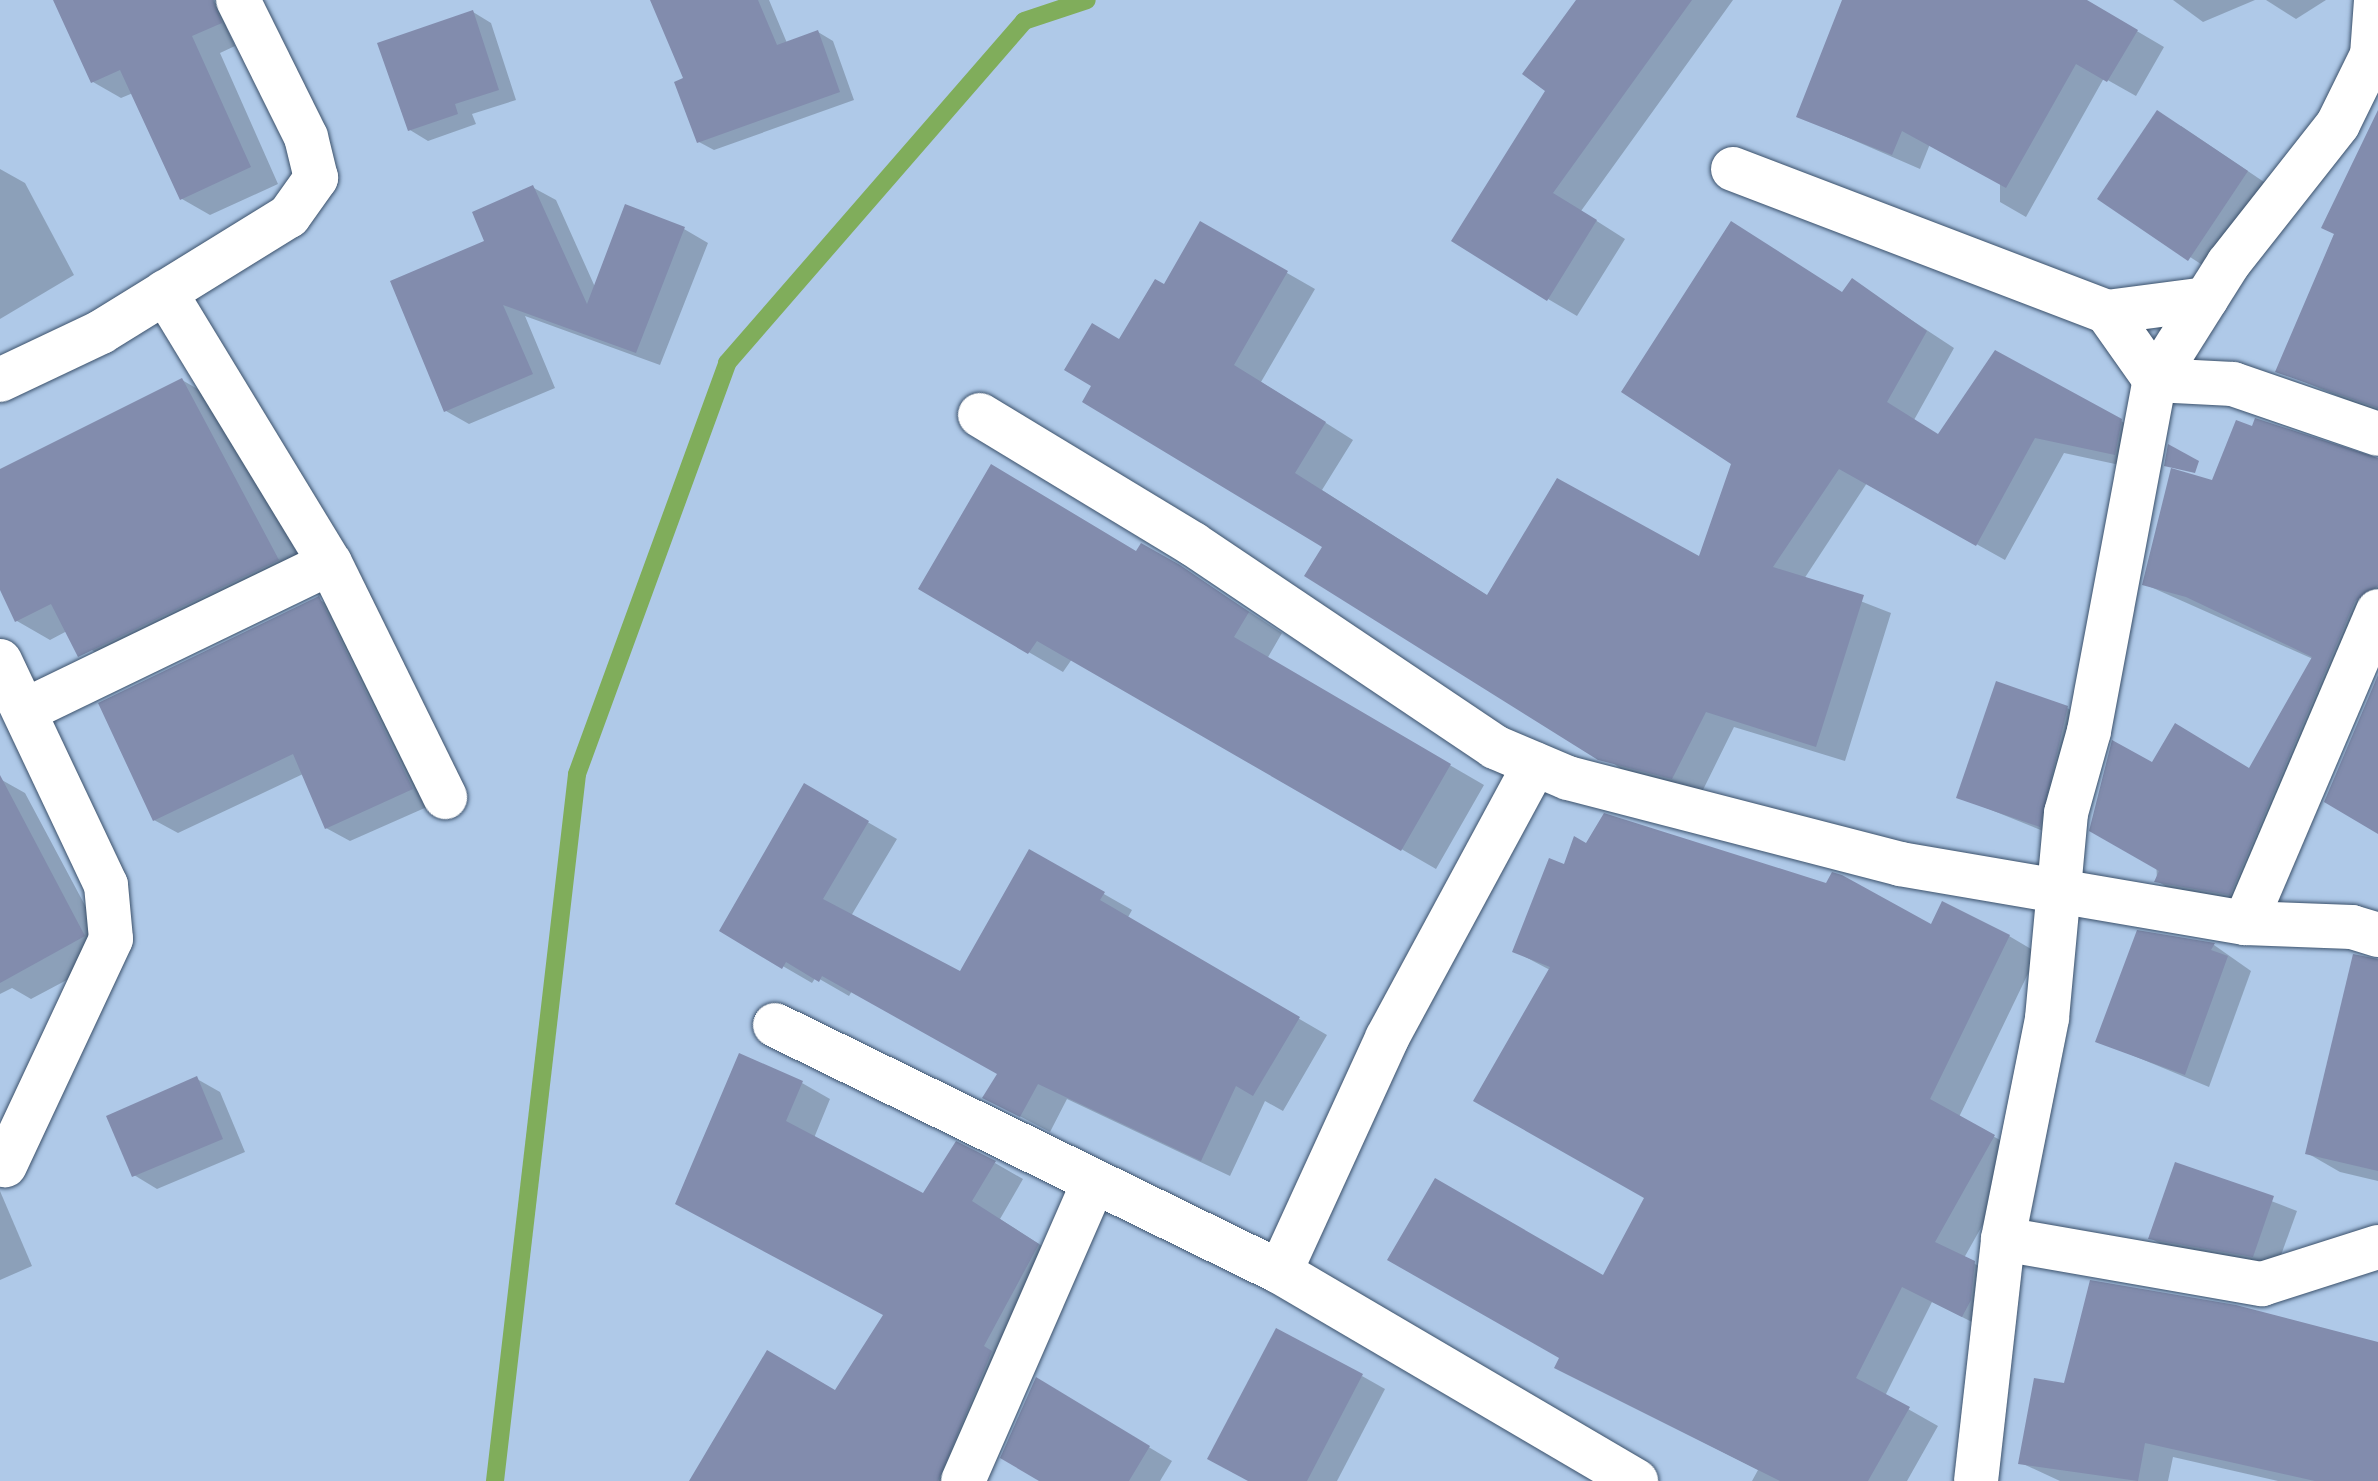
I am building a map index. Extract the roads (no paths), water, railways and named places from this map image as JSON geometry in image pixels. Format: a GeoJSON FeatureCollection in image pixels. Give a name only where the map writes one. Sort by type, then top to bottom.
{"type":"FeatureCollection","features":[{"type":"Feature","properties":{"kind":"street"},"geometry":{"type":"LineString","coordinates":[[0,380],[165,292],[289,216],[316,178],[306,137],[238,0]]}},
{"type":"Feature","properties":{"kind":"street"},"geometry":{"type":"LineString","coordinates":[[1986,1479],[2003,1239],[2047,1018],[2066,813],[2089,731],[2155,380],[2206,299],[2338,124],[2372,55],[2378,12],[2376,0]]}},
{"type":"Feature","properties":{"kind":"street"},"geometry":{"type":"LineString","coordinates":[[1733,169],[2107,312],[2206,299]]}},
{"type":"Feature","properties":{"kind":"street"},"geometry":{"type":"LineString","coordinates":[[165,292],[330,563],[445,797]]}},
{"type":"Feature","properties":{"kind":"street"},"geometry":{"type":"LineString","coordinates":[[2107,312],[2155,380]]}},
{"type":"Feature","properties":{"kind":"street"},"geometry":{"type":"LineString","coordinates":[[2155,380],[2233,384],[2378,434]]}},
{"type":"Feature","properties":{"kind":"street"},"geometry":{"type":"LineString","coordinates":[[980,415],[1193,544],[1495,747],[1535,764],[1900,864],[2059,894],[2245,923],[2352,927],[2378,935]]}},
{"type":"Feature","properties":{"kind":"street"},"geometry":{"type":"LineString","coordinates":[[28,709],[330,563]]}},
{"type":"Feature","properties":{"kind":"street"},"geometry":{"type":"LineString","coordinates":[[2245,923],[2378,611]]}},
{"type":"Feature","properties":{"kind":"street"},"geometry":{"type":"LineString","coordinates":[[0,661],[28,709],[106,885],[111,939],[5,1165]]}},
{"type":"Feature","properties":{"kind":"street"},"geometry":{"type":"LineString","coordinates":[[1280,1272],[1387,1038],[1535,764]]}},
{"type":"Feature","properties":{"kind":"street"},"geometry":{"type":"LineString","coordinates":[[775,1025],[1280,1272],[1636,1481]]}},
{"type":"Feature","properties":{"kind":"street"},"geometry":{"type":"LineString","coordinates":[[963,1481],[1094,1181]]}},
{"type":"Feature","properties":{"kind":"street"},"geometry":{"type":"LineString","coordinates":[[2003,1239],[2262,1284],[2378,1247]]}},
{"type":"Feature","properties":{"kind":"waterway"},"geometry":{"type":"LineString","coordinates":[[495,1481],[577,774],[727,363],[1024,21],[1087,0]]}}]}
